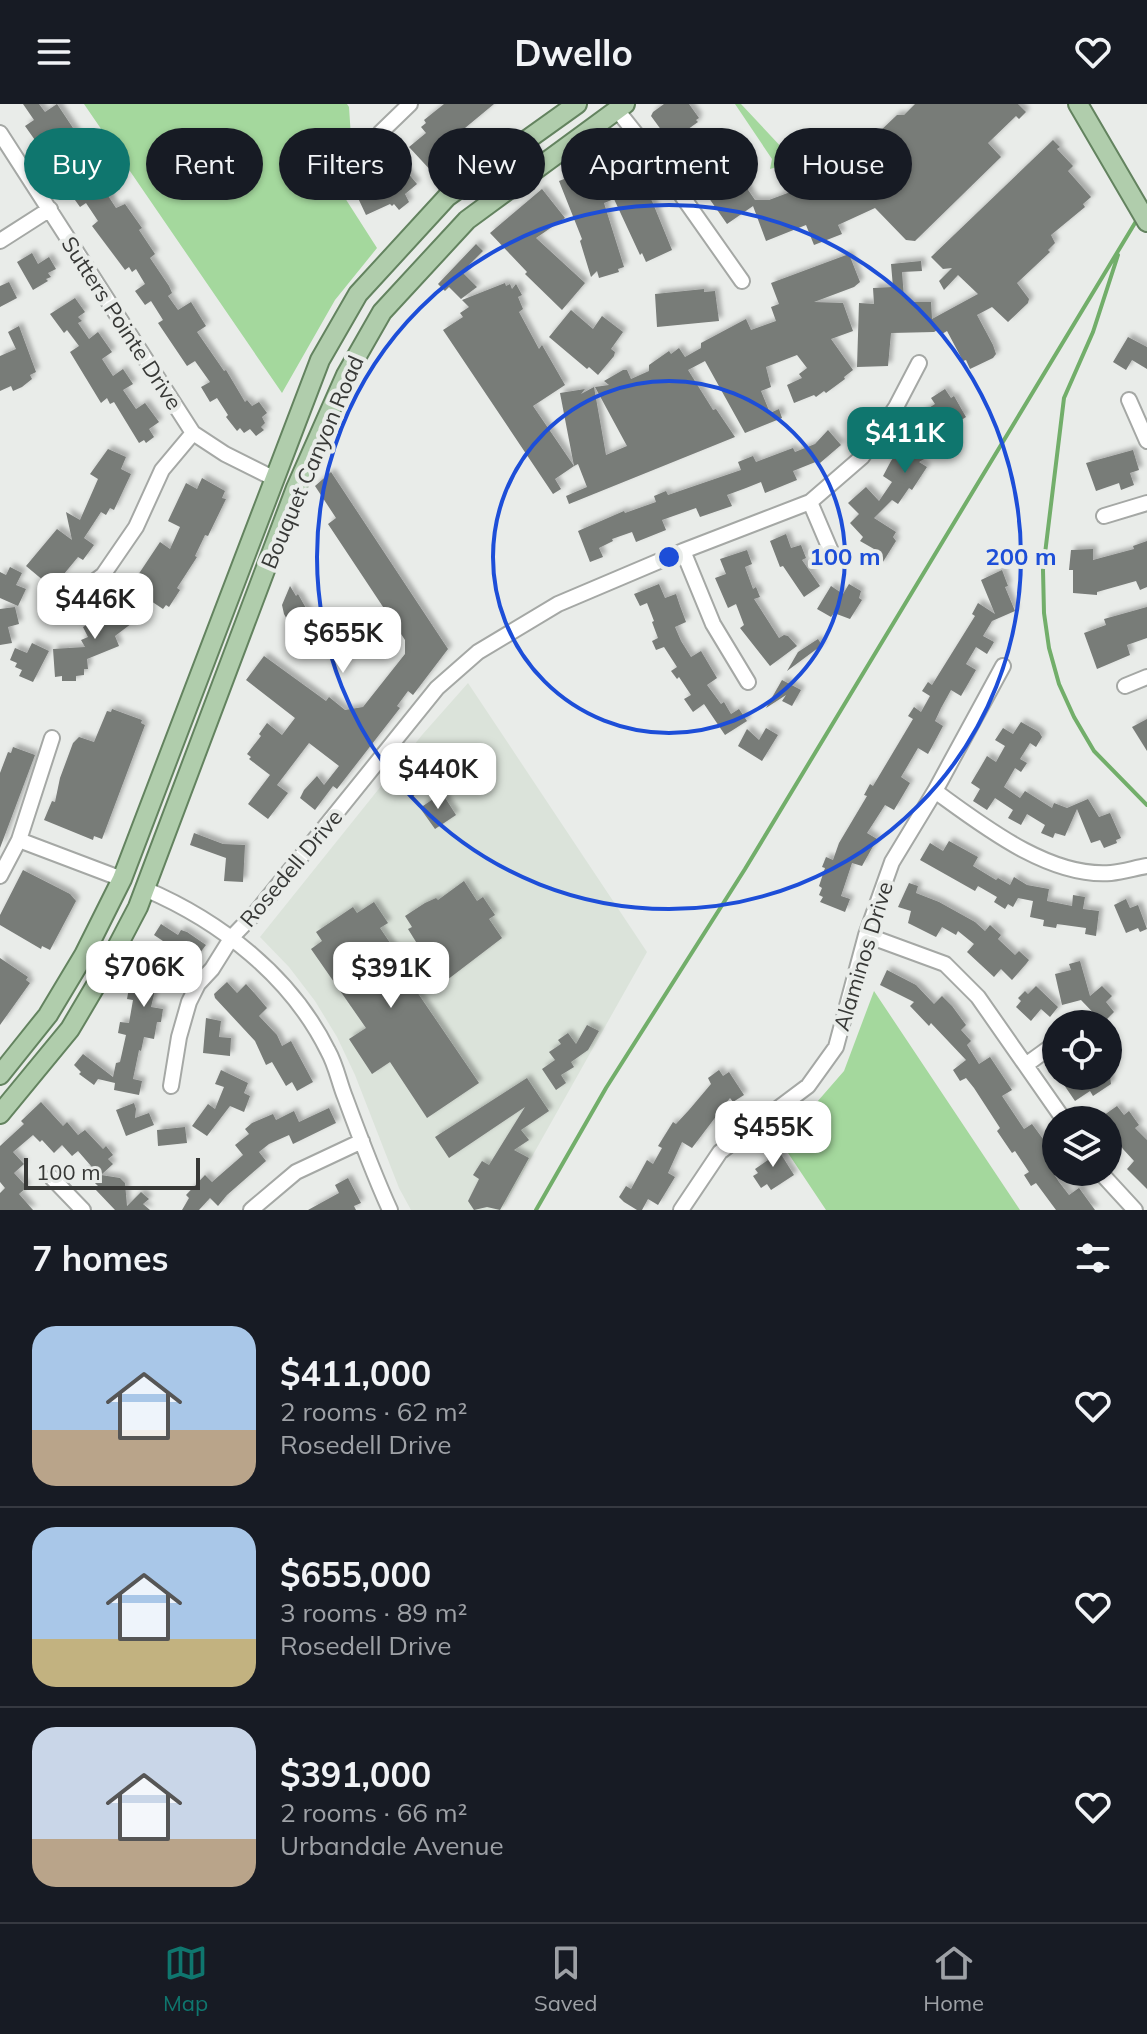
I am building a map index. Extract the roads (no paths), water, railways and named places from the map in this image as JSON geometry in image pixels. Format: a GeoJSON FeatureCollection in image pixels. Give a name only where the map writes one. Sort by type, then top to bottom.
{"type":"FeatureCollection","features":[{"type":"Feature","properties":{"kind":"main road","name":"Bouquet Canyon Road"},"geometry":{"type":"LineString","coordinates":[[0,1075],[48,1015],[84,955],[122,879],[320,360],[358,294],[447,197],[577,104]]}},
{"type":"Feature","properties":{"kind":"main road"},"geometry":{"type":"LineString","coordinates":[[1078,104],[1147,222]]}},
{"type":"Feature","properties":{"kind":"main road","name":"Bouquet Canyon Road"},"geometry":{"type":"LineString","coordinates":[[0,1114],[70,1029],[106,968],[145,889],[296,488],[346,375],[382,312],[467,220],[618,106]]}},
{"type":"Feature","properties":{"kind":"main road"},"geometry":{"type":"LineString","coordinates":[[275,479],[296,488]]}},
{"type":"Feature","properties":{"kind":"main road"},"geometry":{"type":"LineString","coordinates":[[227,676],[216,685],[211,683],[250,576],[250,544]]}},
{"type":"Feature","properties":{"kind":"main road"},"geometry":{"type":"LineString","coordinates":[[122,879],[145,889]]}},
{"type":"Feature","properties":{"kind":"street"},"geometry":{"type":"LineString","coordinates":[[385,128],[410,104]]}},
{"type":"Feature","properties":{"kind":"street"},"geometry":{"type":"LineString","coordinates":[[618,106],[742,281]]}},
{"type":"Feature","properties":{"kind":"street","name":"Sutters Pointe Drive"},"geometry":{"type":"LineString","coordinates":[[0,133],[193,433],[225,454],[275,479]]}},
{"type":"Feature","properties":{"kind":"street"},"geometry":{"type":"LineString","coordinates":[[0,241],[50,209]]}},
{"type":"Feature","properties":{"kind":"street","name":"Rosedell Drive"},"geometry":{"type":"LineString","coordinates":[[171,1086],[179,1037],[198,984],[212,969],[232,937],[259,909],[437,688],[478,652],[558,604],[810,502],[862,457],[896,407],[919,363]]}},
{"type":"Feature","properties":{"kind":"street"},"geometry":{"type":"LineString","coordinates":[[1129,400],[1147,441]]}},
{"type":"Feature","properties":{"kind":"street"},"geometry":{"type":"LineString","coordinates":[[53,613],[103,575],[136,527],[162,470],[193,433]]}},
{"type":"Feature","properties":{"kind":"street"},"geometry":{"type":"LineString","coordinates":[[810,502],[833,556]]}},
{"type":"Feature","properties":{"kind":"street"},"geometry":{"type":"LineString","coordinates":[[1104,516],[1147,503]]}},
{"type":"Feature","properties":{"kind":"street"},"geometry":{"type":"LineString","coordinates":[[683,551],[713,624],[748,682]]}},
{"type":"Feature","properties":{"kind":"street","name":"Alaminos Drive"},"geometry":{"type":"LineString","coordinates":[[681,1210],[720,1152],[808,1086],[836,1047],[866,935],[892,862],[935,791],[1003,666]]}},
{"type":"Feature","properties":{"kind":"street"},"geometry":{"type":"LineString","coordinates":[[1125,686],[1147,677]]}},
{"type":"Feature","properties":{"kind":"street"},"geometry":{"type":"LineString","coordinates":[[0,876],[19,840],[52,738]]}},
{"type":"Feature","properties":{"kind":"street"},"geometry":{"type":"LineString","coordinates":[[935,791],[1025,850],[1070,870],[1110,873],[1147,866]]}},
{"type":"Feature","properties":{"kind":"street"},"geometry":{"type":"LineString","coordinates":[[19,840],[122,879]]}},
{"type":"Feature","properties":{"kind":"street"},"geometry":{"type":"LineString","coordinates":[[145,889],[175,902],[232,937],[283,983],[329,1051],[390,1210]]}},
{"type":"Feature","properties":{"kind":"street"},"geometry":{"type":"LineString","coordinates":[[866,935],[945,964],[978,997],[1055,1106]]}},
{"type":"Feature","properties":{"kind":"street"},"geometry":{"type":"LineString","coordinates":[[1027,1064],[1042,1053]]}},
{"type":"Feature","properties":{"kind":"street"},"geometry":{"type":"LineString","coordinates":[[251,1210],[296,1172],[362,1141]]}},
{"type":"Feature","properties":{"kind":"street"},"geometry":{"type":"LineString","coordinates":[[52,1178],[83,1210]]}},
{"type":"Feature","properties":{"kind":"street"},"geometry":{"type":"LineString","coordinates":[[1113,1186],[1135,1210]]}},
{"type":"Feature","properties":{"kind":"waterway"},"geometry":{"type":"LineString","coordinates":[[536,1210],[606,1088],[745,869],[1138,218]]}},
{"type":"Feature","properties":{"kind":"waterway"},"geometry":{"type":"LineString","coordinates":[[1118,255],[1093,332],[1064,398],[1043,570],[1044,613],[1059,684],[1074,717],[1094,751],[1147,805]]}}]}
